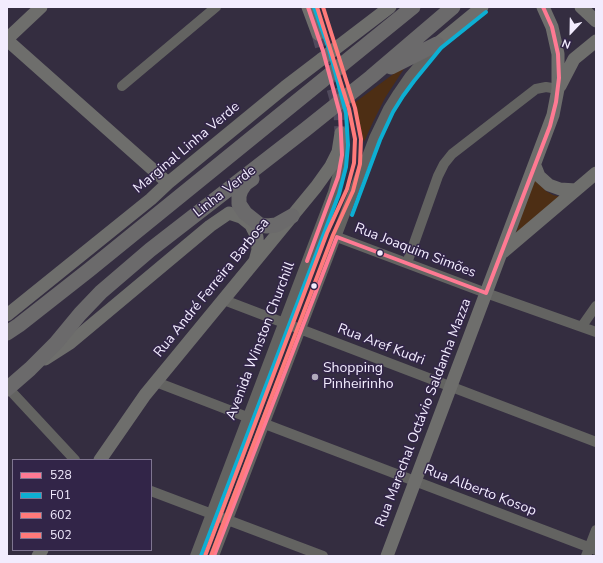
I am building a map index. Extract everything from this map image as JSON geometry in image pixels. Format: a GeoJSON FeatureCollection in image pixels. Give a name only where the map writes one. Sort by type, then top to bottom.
{"type":"FeatureCollection","features":[{"type":"Feature","properties":{"kind":"highway"},"geometry":{"type":"LineString","coordinates":[[373,39],[402,7]]}},
{"type":"Feature","properties":{"kind":"highway","name":"Linha Verde"},"geometry":{"type":"LineString","coordinates":[[7,333],[89,270],[413,7]]}},
{"type":"Feature","properties":{"kind":"highway","name":"Linha Verde"},"geometry":{"type":"LineString","coordinates":[[8,388],[56,343],[89,304],[150,250],[371,77],[453,7]]}},
{"type":"Feature","properties":{"kind":"highway"},"geometry":{"type":"LineString","coordinates":[[371,77],[437,44]]}},
{"type":"Feature","properties":{"kind":"highway"},"geometry":{"type":"LineString","coordinates":[[292,216],[276,225],[260,225],[245,213],[239,204],[239,196],[241,190],[246,184],[300,140],[306,129]]}},
{"type":"Feature","properties":{"kind":"main road"},"geometry":{"type":"LineString","coordinates":[[41,7],[7,40],[168,183]]}},
{"type":"Feature","properties":{"kind":"main road"},"geometry":{"type":"LineString","coordinates":[[308,7],[318,34]]}},
{"type":"Feature","properties":{"kind":"main road","name":"Marginal Linha Verde"},"geometry":{"type":"LineString","coordinates":[[7,315],[152,199],[168,183],[285,87],[390,7]]}},
{"type":"Feature","properties":{"kind":"main road"},"geometry":{"type":"LineString","coordinates":[[437,44],[482,7]]}},
{"type":"Feature","properties":{"kind":"main road","name":"Rua Marechal Octávio Saldanha Mazza"},"geometry":{"type":"LineString","coordinates":[[387,556],[550,126],[558,89],[558,54],[552,28],[543,7]]}},
{"type":"Feature","properties":{"kind":"main road"},"geometry":{"type":"LineString","coordinates":[[582,7],[596,21]]}},
{"type":"Feature","properties":{"kind":"main road"},"geometry":{"type":"LineString","coordinates":[[558,89],[574,59],[596,41]]}},
{"type":"Feature","properties":{"kind":"main road"},"geometry":{"type":"LineString","coordinates":[[558,54],[574,59]]}},
{"type":"Feature","properties":{"kind":"main road","name":"Rua André Ferreira Barbosa"},"geometry":{"type":"LineString","coordinates":[[101,459],[156,382],[316,187],[331,166],[338,152],[341,133]]}},
{"type":"Feature","properties":{"kind":"main road"},"geometry":{"type":"LineString","coordinates":[[534,166],[539,176],[549,185],[560,189],[576,190]]}},
{"type":"Feature","properties":{"kind":"main road"},"geometry":{"type":"LineString","coordinates":[[501,254],[596,173]]}},
{"type":"Feature","properties":{"kind":"main road"},"geometry":{"type":"LineString","coordinates":[[30,369],[70,343],[210,226],[229,213],[241,217],[251,225],[257,237],[258,250],[254,262]]}},
{"type":"Feature","properties":{"kind":"street"},"geometry":{"type":"LineString","coordinates":[[122,86],[216,7]]}},
{"type":"Feature","properties":{"kind":"street"},"geometry":{"type":"LineString","coordinates":[[214,556],[374,138],[388,109],[409,77],[437,44]]}},
{"type":"Feature","properties":{"kind":"street"},"geometry":{"type":"LineString","coordinates":[[407,263],[438,176],[444,164],[452,154],[536,89],[546,87],[558,89]]}},
{"type":"Feature","properties":{"kind":"street","name":"Avenida Winston Churchill"},"geometry":{"type":"LineString","coordinates":[[196,556],[338,177],[342,155],[341,133]]}},
{"type":"Feature","properties":{"kind":"street","name":"Rua Joaquim Simões"},"geometry":{"type":"LineString","coordinates":[[336,237],[596,332]]}},
{"type":"Feature","properties":{"kind":"street","name":"Rua Aref Kudri"},"geometry":{"type":"LineString","coordinates":[[224,300],[596,442]]}},
{"type":"Feature","properties":{"kind":"street"},"geometry":{"type":"LineString","coordinates":[[582,326],[596,306]]}},
{"type":"Feature","properties":{"kind":"street"},"geometry":{"type":"LineString","coordinates":[[156,382],[247,417]]}},
{"type":"Feature","properties":{"kind":"street"},"geometry":{"type":"LineString","coordinates":[[8,388],[74,459]]}},
{"type":"Feature","properties":{"kind":"street","name":"Rua Alberto Kosop"},"geometry":{"type":"LineString","coordinates":[[265,424],[416,481],[591,551]]}},
{"type":"Feature","properties":{"kind":"street"},"geometry":{"type":"LineString","coordinates":[[152,491],[323,556]]}},
{"type":"Feature","properties":{"kind":"street"},"geometry":{"type":"LineString","coordinates":[[591,551],[596,530]]}},
{"type":"Feature","properties":{"kind":"shaded area"},"geometry":{"type":"Polygon","coordinates":[[[407,64],[385,98],[364,142],[354,103],[407,64]]]}},
{"type":"Feature","properties":{"kind":"shaded area"},"geometry":{"type":"Polygon","coordinates":[[[534,178],[546,191],[561,197],[515,236],[534,178]]]}},
{"type":"Feature","properties":{"kind":"tunnel"},"geometry":{"type":"LineString","coordinates":[[318,34],[340,114],[341,133]]}},
{"type":"Feature","properties":{"kind":"transit line","name":"528"},"geometry":{"type":"LineString","coordinates":[[307,261],[338,177],[342,155],[340,114],[323,51],[308,7]]}},
{"type":"Feature","properties":{"kind":"transit line","name":"F01"},"geometry":{"type":"LineString","coordinates":[[201,556],[339,194],[346,167],[348,145],[346,113],[329,49],[314,7]]}},
{"type":"Feature","properties":{"kind":"transit line","name":"602"},"geometry":{"type":"LineString","coordinates":[[205,556],[327,233],[347,189],[354,163],[355,139],[349,109],[317,7]]}},
{"type":"Feature","properties":{"kind":"transit line","name":"502"},"geometry":{"type":"LineString","coordinates":[[211,556],[333,235],[353,191],[360,164],[361,139],[355,108],[323,7]]}},
{"type":"Feature","properties":{"kind":"transit line","name":"528"},"geometry":{"type":"LineString","coordinates":[[214,556],[337,237],[486,293],[550,126],[556,102],[559,78],[558,54],[552,27],[543,7]]}},
{"type":"Feature","properties":{"kind":"transit line","name":"F01"},"geometry":{"type":"LineString","coordinates":[[352,215],[380,140],[393,112],[403,96],[441,48],[486,12]]}},
{"type":"Feature","properties":{"kind":"place","name":"Shopping Pinheirinho"},"geometry":{"type":"Point","coordinates":[315,377]}}]}
